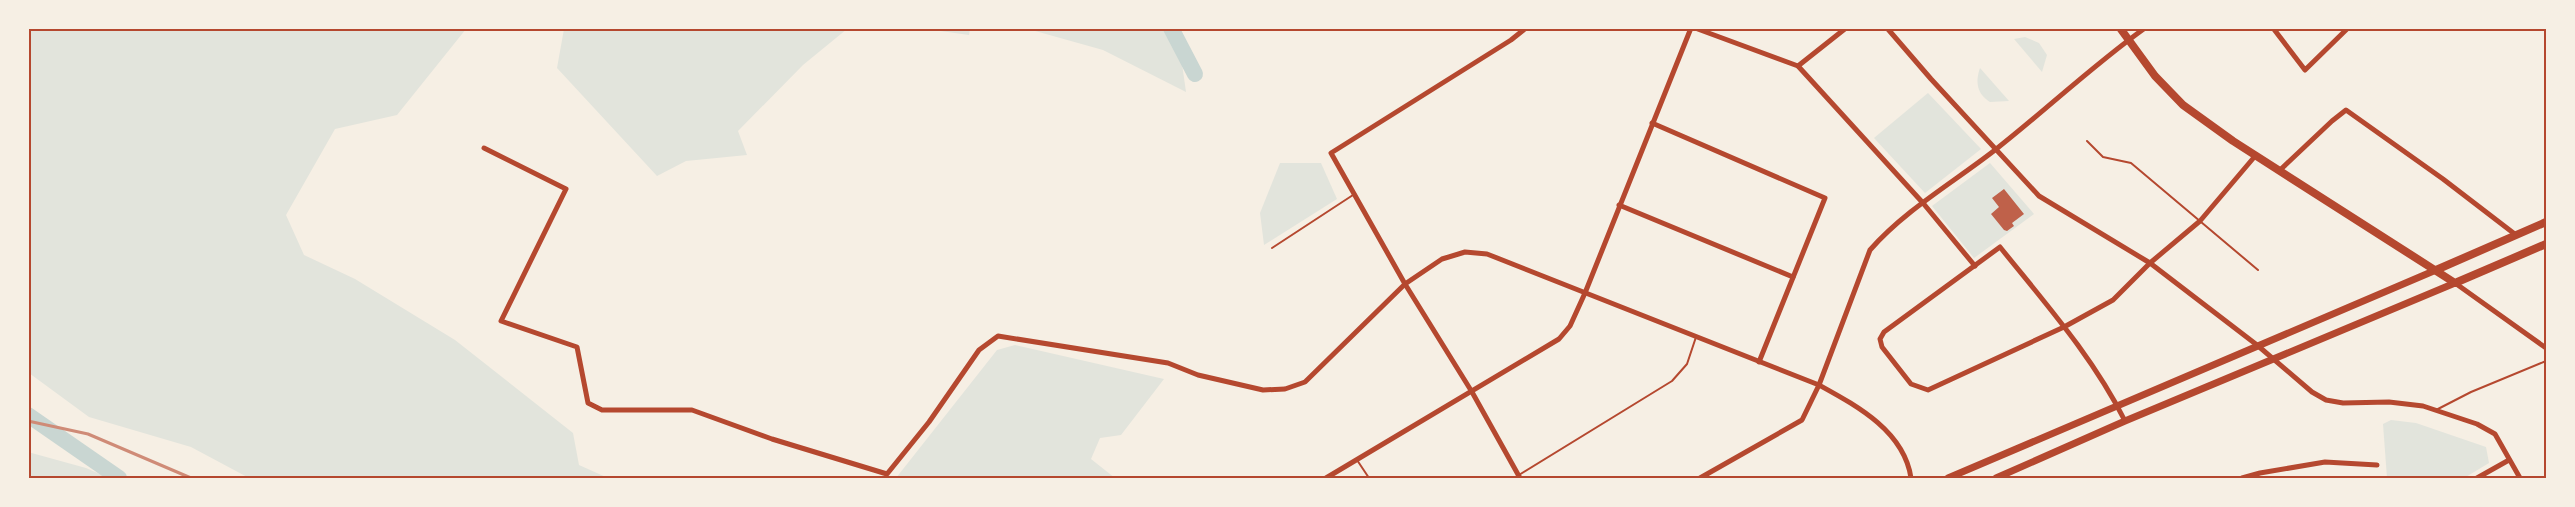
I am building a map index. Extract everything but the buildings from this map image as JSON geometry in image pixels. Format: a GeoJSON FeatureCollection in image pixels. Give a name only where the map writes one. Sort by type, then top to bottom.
{"type":"FeatureCollection","features":[{"type":"Feature","properties":{"kind":"main road"},"geometry":{"type":"LineString","coordinates":[[2120,28],[2156,76],[2183,105],[2279,171],[2455,283],[2547,244]]}},
{"type":"Feature","properties":{"kind":"main road"},"geometry":{"type":"LineString","coordinates":[[2436,270],[2547,222]]}},
{"type":"Feature","properties":{"kind":"street"},"geometry":{"type":"LineString","coordinates":[[1517,477],[1472,392],[1405,284],[1331,153],[1511,40],[1526,28]]}},
{"type":"Feature","properties":{"kind":"street"},"geometry":{"type":"LineString","coordinates":[[1326,478],[1559,339],[1570,326],[1693,28],[1798,66],[1923,203],[1975,266]]}},
{"type":"Feature","properties":{"kind":"street"},"geometry":{"type":"LineString","coordinates":[[1798,66],[1846,28]]}},
{"type":"Feature","properties":{"kind":"street"},"geometry":{"type":"LineString","coordinates":[[1887,28],[2039,196],[2150,262],[2257,345],[2312,392],[2326,400],[2343,403],[2410,404],[2476,424],[2495,434],[2520,478]]}},
{"type":"Feature","properties":{"kind":"street"},"geometry":{"type":"LineString","coordinates":[[1700,478],[1802,420],[1819,385],[1870,250],[1923,203],[1995,150],[2145,28]]}},
{"type":"Feature","properties":{"kind":"street"},"geometry":{"type":"LineString","coordinates":[[2273,28],[2305,70],[2348,28]]}},
{"type":"Feature","properties":{"kind":"street"},"geometry":{"type":"LineString","coordinates":[[2279,171],[2346,110],[2516,236]]}},
{"type":"Feature","properties":{"kind":"street"},"geometry":{"type":"LineString","coordinates":[[1652,123],[1825,198],[1759,362]]}},
{"type":"Feature","properties":{"kind":"street"},"geometry":{"type":"LineString","coordinates":[[484,148],[566,189],[501,321],[577,347],[588,403],[602,410],[692,410],[772,439],[887,474],[928,422],[979,350],[998,336],[1168,363],[1198,375],[1263,390],[1285,389],[1305,382],[1405,284],[1442,258],[1465,252],[1487,254],[1819,385],[1865,412],[1880,425],[1905,456],[1911,478]]}},
{"type":"Feature","properties":{"kind":"street"},"geometry":{"type":"LineString","coordinates":[[2125,421],[2084,352],[2064,327],[2000,247],[1884,332],[1880,339],[1882,347],[1911,384],[1928,390],[2064,327],[2113,300],[2150,262],[2200,221],[2256,155]]}},
{"type":"Feature","properties":{"kind":"street"},"geometry":{"type":"LineString","coordinates":[[1619,205],[1793,277]]}},
{"type":"Feature","properties":{"kind":"street"},"geometry":{"type":"LineString","coordinates":[[1948,478],[2436,270]]}},
{"type":"Feature","properties":{"kind":"street"},"geometry":{"type":"LineString","coordinates":[[1996,478],[2125,421],[2455,283],[2547,348]]}},
{"type":"Feature","properties":{"kind":"street"},"geometry":{"type":"LineString","coordinates":[[2477,478],[2509,460]]}},
{"type":"Feature","properties":{"kind":"street"},"geometry":{"type":"LineString","coordinates":[[2242,478],[2325,462],[2377,465]]}},
{"type":"Feature","properties":{"kind":"lane"},"geometry":{"type":"LineString","coordinates":[[2087,141],[2103,157],[2131,163],[2258,270]]}},
{"type":"Feature","properties":{"kind":"lane"},"geometry":{"type":"LineString","coordinates":[[1272,248],[1355,193]]}},
{"type":"Feature","properties":{"kind":"lane"},"geometry":{"type":"LineString","coordinates":[[1517,477],[1672,381],[1687,364],[1696,337]]}},
{"type":"Feature","properties":{"kind":"lane"},"geometry":{"type":"LineString","coordinates":[[2436,410],[2470,392],[2547,361]]}},
{"type":"Feature","properties":{"kind":"lane"},"geometry":{"type":"LineString","coordinates":[[1357,460],[1369,478]]}},
{"type":"Feature","properties":{"kind":"shaded area"},"geometry":{"type":"Polygon","coordinates":[[[29,28],[466,29],[397,115],[335,129],[286,215],[304,255],[355,279],[455,340],[573,433],[579,465],[608,478],[249,478],[191,447],[89,417],[29,373],[29,28]]]}},
{"type":"Feature","properties":{"kind":"shaded area"},"geometry":{"type":"Polygon","coordinates":[[[564,28],[847,29],[803,65],[738,131],[747,155],[686,161],[657,176],[557,68],[564,28]]]}},
{"type":"Feature","properties":{"kind":"shaded area"},"geometry":{"type":"Polygon","coordinates":[[[970,28],[969,35],[926,29],[970,28]]]}},
{"type":"Feature","properties":{"kind":"shaded area"},"geometry":{"type":"Polygon","coordinates":[[[1028,29],[1177,29],[1186,92],[1103,50],[1028,29]]]}},
{"type":"Feature","properties":{"kind":"shaded area"},"geometry":{"type":"Polygon","coordinates":[[[2025,37],[2039,43],[2047,55],[2042,72],[2014,39],[2025,37]]]}},
{"type":"Feature","properties":{"kind":"shaded area"},"geometry":{"type":"Polygon","coordinates":[[[1980,68],[2009,101],[1990,102],[1982,95],[1978,83],[1980,68]]]}},
{"type":"Feature","properties":{"kind":"shaded area"},"geometry":{"type":"Polygon","coordinates":[[[1928,93],[1981,149],[1925,193],[1874,138],[1928,93]]]}},
{"type":"Feature","properties":{"kind":"shaded area"},"geometry":{"type":"Polygon","coordinates":[[[1280,163],[1321,163],[1337,199],[1264,245],[1260,213],[1280,163]]]}},
{"type":"Feature","properties":{"kind":"shaded area"},"geometry":{"type":"Polygon","coordinates":[[[1990,163],[2034,214],[1974,258],[1932,206],[1990,163]]]}},
{"type":"Feature","properties":{"kind":"shaded area"},"geometry":{"type":"Polygon","coordinates":[[[1015,345],[1164,379],[1121,435],[1100,438],[1091,459],[1115,478],[896,478],[997,350],[1015,345]]]}},
{"type":"Feature","properties":{"kind":"shaded area"},"geometry":{"type":"Polygon","coordinates":[[[2391,420],[2416,423],[2486,447],[2489,463],[2464,478],[2387,478],[2383,424],[2391,420]]]}},
{"type":"Feature","properties":{"kind":"shaded area"},"geometry":{"type":"Polygon","coordinates":[[[28,452],[86,468],[109,478],[29,478],[28,452]]]}},
{"type":"Feature","properties":{"kind":"waterway"},"geometry":{"type":"LineString","coordinates":[[1171,28],[1195,74]]}},
{"type":"Feature","properties":{"kind":"waterway"},"geometry":{"type":"LineString","coordinates":[[28,415],[119,478]]}},
{"type":"Feature","properties":{"kind":"railway"},"geometry":{"type":"LineString","coordinates":[[28,421],[88,434],[191,478]]}}]}
